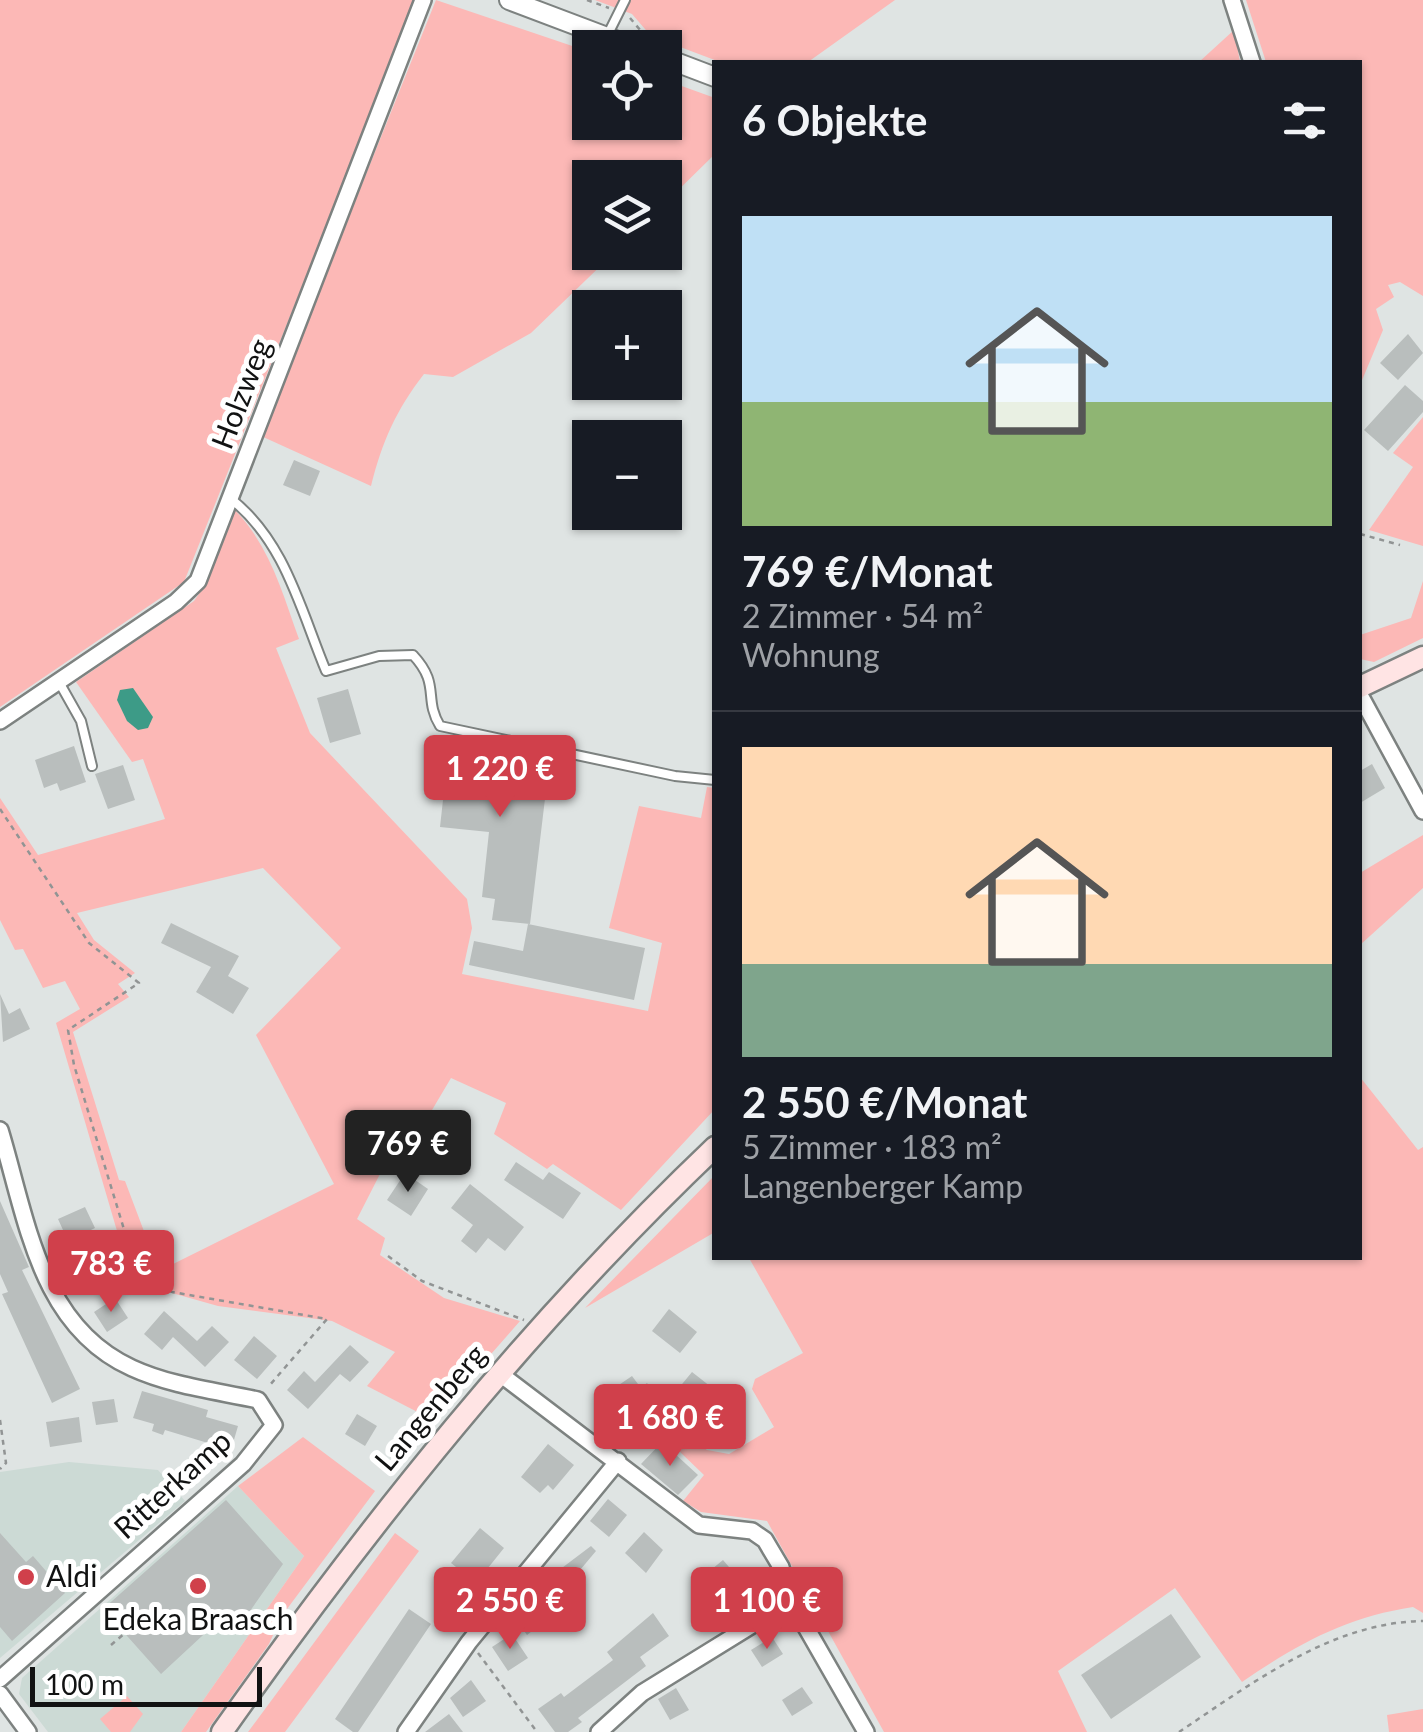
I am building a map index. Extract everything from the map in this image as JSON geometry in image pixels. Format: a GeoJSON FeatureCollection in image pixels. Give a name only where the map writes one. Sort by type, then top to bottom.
{"type":"FeatureCollection","features":[{"type":"Feature","properties":{"kind":"main road"},"geometry":{"type":"LineString","coordinates":[[1362,686],[1423,656]]}},
{"type":"Feature","properties":{"kind":"main road","name":"Langenberg"},"geometry":{"type":"LineString","coordinates":[[222,1732],[370,1528],[500,1373],[712,1150]]}},
{"type":"Feature","properties":{"kind":"street","name":"Holzweg"},"geometry":{"type":"LineString","coordinates":[[0,721],[176,602],[198,580],[423,0]]}},
{"type":"Feature","properties":{"kind":"street"},"geometry":{"type":"LineString","coordinates":[[510,0],[588,30]]}},
{"type":"Feature","properties":{"kind":"street"},"geometry":{"type":"LineString","coordinates":[[1232,0],[1251,60]]}},
{"type":"Feature","properties":{"kind":"street"},"geometry":{"type":"LineString","coordinates":[[682,64],[712,76]]}},
{"type":"Feature","properties":{"kind":"street"},"geometry":{"type":"LineString","coordinates":[[1362,700],[1423,810]]}},
{"type":"Feature","properties":{"kind":"street","name":"Ritterkamp"},"geometry":{"type":"LineString","coordinates":[[0,1130],[46,1278],[74,1330],[90,1345],[132,1368],[258,1400],[274,1425],[243,1464],[0,1679]]}},
{"type":"Feature","properties":{"kind":"street"},"geometry":{"type":"LineString","coordinates":[[500,1373],[699,1525],[752,1531],[765,1540],[780,1566],[790,1601],[866,1732]]}},
{"type":"Feature","properties":{"kind":"street"},"geometry":{"type":"LineString","coordinates":[[406,1732],[469,1642],[618,1461]]}},
{"type":"Feature","properties":{"kind":"street"},"geometry":{"type":"LineString","coordinates":[[599,1732],[642,1693],[790,1601]]}},
{"type":"Feature","properties":{"kind":"street"},"geometry":{"type":"LineString","coordinates":[[0,1694],[28,1732]]}},
{"type":"Feature","properties":{"kind":"lane"},"geometry":{"type":"LineString","coordinates":[[610,30],[626,0]]}},
{"type":"Feature","properties":{"kind":"lane"},"geometry":{"type":"LineString","coordinates":[[231,498],[252,515],[271,540],[326,672],[380,656],[413,654],[432,681],[433,714],[440,726],[675,776],[712,780]]}},
{"type":"Feature","properties":{"kind":"lane"},"geometry":{"type":"LineString","coordinates":[[59,682],[81,721],[92,766]]}},
{"type":"Feature","properties":{"kind":"path"},"geometry":{"type":"LineString","coordinates":[[588,0],[620,12],[632,30]]}},
{"type":"Feature","properties":{"kind":"path"},"geometry":{"type":"LineString","coordinates":[[1362,535],[1400,545]]}},
{"type":"Feature","properties":{"kind":"path"},"geometry":{"type":"LineString","coordinates":[[0,809],[89,943],[139,983],[68,1030],[137,1272],[172,1292],[328,1319],[258,1400]]}},
{"type":"Feature","properties":{"kind":"path"},"geometry":{"type":"LineString","coordinates":[[388,1256],[422,1281],[506,1310],[539,1328]]}},
{"type":"Feature","properties":{"kind":"path"},"geometry":{"type":"LineString","coordinates":[[0,1420],[6,1463],[0,1469]]}},
{"type":"Feature","properties":{"kind":"path"},"geometry":{"type":"LineString","coordinates":[[1179,1732],[1255,1681],[1318,1648],[1367,1628],[1423,1621]]}},
{"type":"Feature","properties":{"kind":"path"},"geometry":{"type":"LineString","coordinates":[[111,1645],[125,1634]]}},
{"type":"Feature","properties":{"kind":"path"},"geometry":{"type":"LineString","coordinates":[[469,1642],[537,1732]]}},
{"type":"Feature","properties":{"kind":"shaded area"},"geometry":{"type":"Polygon","coordinates":[[[0,0],[416,0],[184,582],[0,707],[0,0]]]}},
{"type":"Feature","properties":{"kind":"shaded area"},"geometry":{"type":"Polygon","coordinates":[[[436,0],[572,46],[572,140],[682,140],[682,86],[712,97],[712,157],[682,186],[682,160],[572,160],[572,270],[596,270],[531,333],[453,377],[424,374],[391,427],[371,486],[261,436],[436,0]]]}},
{"type":"Feature","properties":{"kind":"shaded area"},"geometry":{"type":"Polygon","coordinates":[[[595,0],[895,0],[811,60],[715,60],[682,48],[682,30],[646,30],[632,14],[595,0]]]}},
{"type":"Feature","properties":{"kind":"shaded area"},"geometry":{"type":"Polygon","coordinates":[[[1246,0],[1423,0],[1423,296],[1400,282],[1388,285],[1394,297],[1376,309],[1383,330],[1362,380],[1362,60],[1265,60],[1246,0]]]}},
{"type":"Feature","properties":{"kind":"shaded area"},"geometry":{"type":"Polygon","coordinates":[[[1234,30],[1240,60],[1201,60],[1234,30]]]}},
{"type":"Feature","properties":{"kind":"shaded area"},"geometry":{"type":"Polygon","coordinates":[[[1423,417],[1423,546],[1369,530],[1413,467],[1393,453],[1423,417]]]}},
{"type":"Feature","properties":{"kind":"shaded area"},"geometry":{"type":"Polygon","coordinates":[[[234,509],[266,554],[299,639],[276,648],[310,733],[467,899],[472,928],[462,974],[648,1011],[662,943],[609,928],[639,806],[701,818],[707,787],[712,788],[712,1112],[621,1210],[553,1164],[547,1169],[494,1134],[506,1103],[451,1078],[419,1132],[404,1127],[357,1219],[385,1238],[380,1255],[444,1298],[520,1321],[433,1420],[367,1386],[395,1352],[332,1321],[218,1306],[147,1286],[128,1266],[56,1023],[80,1009],[65,981],[43,988],[23,949],[15,950],[0,920],[0,798],[38,855],[165,819],[143,759],[132,762],[76,682],[194,601],[207,582],[234,509]],[[263,868],[77,913],[94,940],[135,973],[118,984],[129,997],[73,1032],[119,1180],[125,1181],[159,1271],[334,1184],[256,1035],[341,948],[263,868]]]}},
{"type":"Feature","properties":{"kind":"shaded area"},"geometry":{"type":"Polygon","coordinates":[[[1423,581],[1423,638],[1374,662],[1362,659],[1362,634],[1411,618],[1423,581]]]}},
{"type":"Feature","properties":{"kind":"shaded area"},"geometry":{"type":"Polygon","coordinates":[[[133,688],[153,717],[148,728],[138,730],[127,721],[117,700],[120,690],[133,688]]]}},
{"type":"Feature","properties":{"kind":"shaded area"},"geometry":{"type":"Polygon","coordinates":[[[1423,835],[1423,888],[1362,943],[1362,872],[1423,835]]]}},
{"type":"Feature","properties":{"kind":"shaded area"},"geometry":{"type":"Polygon","coordinates":[[[1362,1080],[1418,1150],[1423,1147],[1423,1613],[1413,1607],[1344,1625],[1303,1644],[1242,1682],[1175,1588],[1058,1671],[1087,1732],[884,1732],[767,1521],[701,1512],[683,1501],[704,1475],[678,1450],[692,1439],[707,1450],[729,1454],[774,1427],[752,1389],[755,1379],[803,1353],[750,1260],[1362,1260],[1362,1080]]]}},
{"type":"Feature","properties":{"kind":"shaded area"},"geometry":{"type":"Polygon","coordinates":[[[712,1178],[712,1234],[585,1308],[712,1178]]]}},
{"type":"Feature","properties":{"kind":"shaded area"},"geometry":{"type":"Polygon","coordinates":[[[303,1437],[375,1491],[281,1617],[269,1644],[206,1732],[181,1732],[304,1556],[238,1486],[303,1437]]]}},
{"type":"Feature","properties":{"kind":"shaded area"},"geometry":{"type":"Polygon","coordinates":[[[69,1462],[158,1470],[185,1501],[0,1658],[0,1472],[69,1462]]]}},
{"type":"Feature","properties":{"kind":"shaded area"},"geometry":{"type":"Polygon","coordinates":[[[238,1486],[304,1556],[181,1732],[48,1732],[19,1694],[22,1678],[238,1486]]]}},
{"type":"Feature","properties":{"kind":"shaded area"},"geometry":{"type":"Polygon","coordinates":[[[395,1533],[419,1551],[285,1732],[248,1732],[395,1533]]]}},
{"type":"Feature","properties":{"kind":"shaded area"},"geometry":{"type":"Polygon","coordinates":[[[127,1696],[143,1714],[130,1732],[111,1732],[100,1719],[127,1696]]]}},
{"type":"Feature","properties":{"kind":"shaded area"},"geometry":{"type":"Polygon","coordinates":[[[1423,1709],[1423,1732],[1389,1732],[1387,1715],[1423,1709]]]}},
{"type":"Feature","properties":{"kind":"building"},"geometry":{"type":"Polygon","coordinates":[[[1408,334],[1423,353],[1398,380],[1380,363],[1408,334]]]}},
{"type":"Feature","properties":{"kind":"building"},"geometry":{"type":"Polygon","coordinates":[[[1405,385],[1423,401],[1423,412],[1388,451],[1364,430],[1405,385]]]}},
{"type":"Feature","properties":{"kind":"building"},"geometry":{"type":"Polygon","coordinates":[[[294,460],[320,471],[310,496],[283,485],[294,460]]]}},
{"type":"Feature","properties":{"kind":"building"},"geometry":{"type":"Polygon","coordinates":[[[348,689],[361,734],[330,743],[317,698],[348,689]]]}},
{"type":"Feature","properties":{"kind":"building"},"geometry":{"type":"Polygon","coordinates":[[[74,746],[86,782],[60,791],[57,783],[44,788],[35,760],[74,746]]]}},
{"type":"Feature","properties":{"kind":"building"},"geometry":{"type":"Polygon","coordinates":[[[449,746],[550,757],[530,924],[492,920],[495,899],[482,897],[489,832],[440,827],[449,746]]]}},
{"type":"Feature","properties":{"kind":"building"},"geometry":{"type":"Polygon","coordinates":[[[1372,764],[1385,788],[1362,802],[1362,770],[1372,764]]]}},
{"type":"Feature","properties":{"kind":"building"},"geometry":{"type":"Polygon","coordinates":[[[123,765],[135,800],[108,809],[95,774],[123,765]]]}},
{"type":"Feature","properties":{"kind":"building"},"geometry":{"type":"Polygon","coordinates":[[[171,923],[239,956],[228,976],[249,988],[233,1014],[196,992],[211,967],[161,943],[171,923]]]}},
{"type":"Feature","properties":{"kind":"building"},"geometry":{"type":"Polygon","coordinates":[[[528,924],[645,948],[634,1000],[469,965],[474,941],[523,951],[528,924]]]}},
{"type":"Feature","properties":{"kind":"building"},"geometry":{"type":"Polygon","coordinates":[[[0,994],[9,1014],[20,1008],[30,1029],[3,1042],[0,994]]]}},
{"type":"Feature","properties":{"kind":"building"},"geometry":{"type":"Polygon","coordinates":[[[516,1162],[543,1180],[549,1172],[581,1193],[563,1219],[504,1180],[516,1162]]]}},
{"type":"Feature","properties":{"kind":"building"},"geometry":{"type":"Polygon","coordinates":[[[405,1173],[428,1189],[411,1216],[387,1200],[405,1173]]]}},
{"type":"Feature","properties":{"kind":"building"},"geometry":{"type":"Polygon","coordinates":[[[470,1184],[524,1227],[505,1251],[488,1238],[476,1253],[461,1241],[473,1225],[451,1208],[470,1184]]]}},
{"type":"Feature","properties":{"kind":"building"},"geometry":{"type":"Polygon","coordinates":[[[0,1201],[29,1267],[22,1270],[80,1389],[52,1403],[2,1294],[8,1292],[0,1274],[0,1201]]]}},
{"type":"Feature","properties":{"kind":"building"},"geometry":{"type":"Polygon","coordinates":[[[85,1207],[95,1228],[68,1241],[58,1219],[85,1207]]]}},
{"type":"Feature","properties":{"kind":"building"},"geometry":{"type":"Polygon","coordinates":[[[92,1256],[103,1278],[76,1291],[65,1269],[92,1256]]]}},
{"type":"Feature","properties":{"kind":"building"},"geometry":{"type":"Polygon","coordinates":[[[115,1298],[128,1318],[107,1332],[94,1312],[115,1298]]]}},
{"type":"Feature","properties":{"kind":"building"},"geometry":{"type":"Polygon","coordinates":[[[669,1309],[697,1332],[680,1353],[652,1331],[669,1309]]]}},
{"type":"Feature","properties":{"kind":"building"},"geometry":{"type":"Polygon","coordinates":[[[164,1311],[197,1341],[212,1326],[229,1342],[205,1367],[173,1337],[162,1350],[144,1334],[164,1311]]]}},
{"type":"Feature","properties":{"kind":"building"},"geometry":{"type":"Polygon","coordinates":[[[254,1336],[277,1356],[257,1379],[234,1360],[254,1336]]]}},
{"type":"Feature","properties":{"kind":"building"},"geometry":{"type":"Polygon","coordinates":[[[350,1345],[369,1362],[350,1382],[340,1374],[308,1409],[287,1390],[304,1371],[315,1382],[350,1345]]]}},
{"type":"Feature","properties":{"kind":"building"},"geometry":{"type":"Polygon","coordinates":[[[692,1372],[715,1390],[702,1406],[722,1422],[706,1442],[663,1408],[629,1432],[611,1407],[618,1402],[610,1391],[632,1376],[641,1388],[647,1383],[664,1406],[692,1372]]]}},
{"type":"Feature","properties":{"kind":"building"},"geometry":{"type":"Polygon","coordinates":[[[142,1391],[208,1410],[206,1417],[238,1426],[231,1450],[165,1430],[163,1435],[152,1431],[154,1424],[133,1418],[142,1391]]]}},
{"type":"Feature","properties":{"kind":"building"},"geometry":{"type":"Polygon","coordinates":[[[114,1399],[118,1422],[96,1425],[92,1402],[114,1399]]]}},
{"type":"Feature","properties":{"kind":"building"},"geometry":{"type":"Polygon","coordinates":[[[357,1414],[377,1426],[365,1446],[345,1434],[357,1414]]]}},
{"type":"Feature","properties":{"kind":"building"},"geometry":{"type":"Polygon","coordinates":[[[79,1417],[82,1442],[50,1447],[46,1422],[79,1417]]]}},
{"type":"Feature","properties":{"kind":"building"},"geometry":{"type":"Polygon","coordinates":[[[662,1442],[698,1475],[678,1495],[641,1464],[662,1442]]]}},
{"type":"Feature","properties":{"kind":"building"},"geometry":{"type":"Polygon","coordinates":[[[548,1444],[574,1465],[553,1490],[548,1485],[540,1493],[521,1477],[548,1444]]]}},
{"type":"Feature","properties":{"kind":"building"},"geometry":{"type":"Polygon","coordinates":[[[608,1499],[627,1515],[609,1537],[590,1521],[608,1499]]]}},
{"type":"Feature","properties":{"kind":"building","name":"Edeka Braasch"},"geometry":{"type":"Polygon","coordinates":[[[226,1500],[283,1564],[243,1621],[229,1611],[161,1674],[103,1609],[226,1500]]]}},
{"type":"Feature","properties":{"kind":"building"},"geometry":{"type":"Polygon","coordinates":[[[480,1528],[504,1548],[476,1583],[451,1563],[480,1528]]]}},
{"type":"Feature","properties":{"kind":"building"},"geometry":{"type":"Polygon","coordinates":[[[644,1532],[663,1550],[646,1573],[625,1553],[644,1532]]]}},
{"type":"Feature","properties":{"kind":"building","name":"Aldi"},"geometry":{"type":"Polygon","coordinates":[[[0,1533],[26,1562],[33,1556],[65,1593],[12,1641],[0,1627],[0,1533]]]}},
{"type":"Feature","properties":{"kind":"building"},"geometry":{"type":"Polygon","coordinates":[[[591,1546],[596,1551],[560,1594],[569,1602],[527,1635],[512,1614],[543,1593],[538,1586],[591,1546]]]}},
{"type":"Feature","properties":{"kind":"building"},"geometry":{"type":"Polygon","coordinates":[[[723,1560],[747,1588],[724,1606],[701,1578],[723,1560]]]}},
{"type":"Feature","properties":{"kind":"building"},"geometry":{"type":"Polygon","coordinates":[[[409,1609],[431,1624],[358,1732],[353,1732],[335,1719],[409,1609]]]}},
{"type":"Feature","properties":{"kind":"building"},"geometry":{"type":"Polygon","coordinates":[[[653,1613],[669,1636],[640,1657],[646,1666],[578,1718],[582,1722],[568,1732],[555,1732],[538,1709],[561,1693],[564,1697],[613,1660],[607,1652],[653,1613]]]}},
{"type":"Feature","properties":{"kind":"building"},"geometry":{"type":"Polygon","coordinates":[[[1171,1614],[1201,1657],[1111,1719],[1081,1675],[1171,1614]]]}},
{"type":"Feature","properties":{"kind":"building"},"geometry":{"type":"Polygon","coordinates":[[[512,1634],[528,1658],[508,1671],[492,1647],[512,1634]]]}},
{"type":"Feature","properties":{"kind":"building"},"geometry":{"type":"Polygon","coordinates":[[[772,1637],[783,1654],[762,1667],[751,1650],[772,1637]]]}},
{"type":"Feature","properties":{"kind":"building"},"geometry":{"type":"Polygon","coordinates":[[[471,1680],[486,1701],[463,1717],[450,1698],[471,1680]]]}},
{"type":"Feature","properties":{"kind":"building"},"geometry":{"type":"Polygon","coordinates":[[[802,1687],[813,1703],[792,1716],[782,1700],[802,1687]]]}},
{"type":"Feature","properties":{"kind":"building"},"geometry":{"type":"Polygon","coordinates":[[[676,1688],[689,1710],[670,1720],[658,1699],[676,1688]]]}},
{"type":"Feature","properties":{"kind":"building"},"geometry":{"type":"Polygon","coordinates":[[[449,1714],[463,1732],[425,1732],[449,1714]]]}},
{"type":"Feature","properties":{"kind":"place","name":"Aldi"},"geometry":{"type":"Point","coordinates":[26,1577]}},
{"type":"Feature","properties":{"kind":"place","name":"Edeka Braasch"},"geometry":{"type":"Point","coordinates":[198,1586]}}]}
